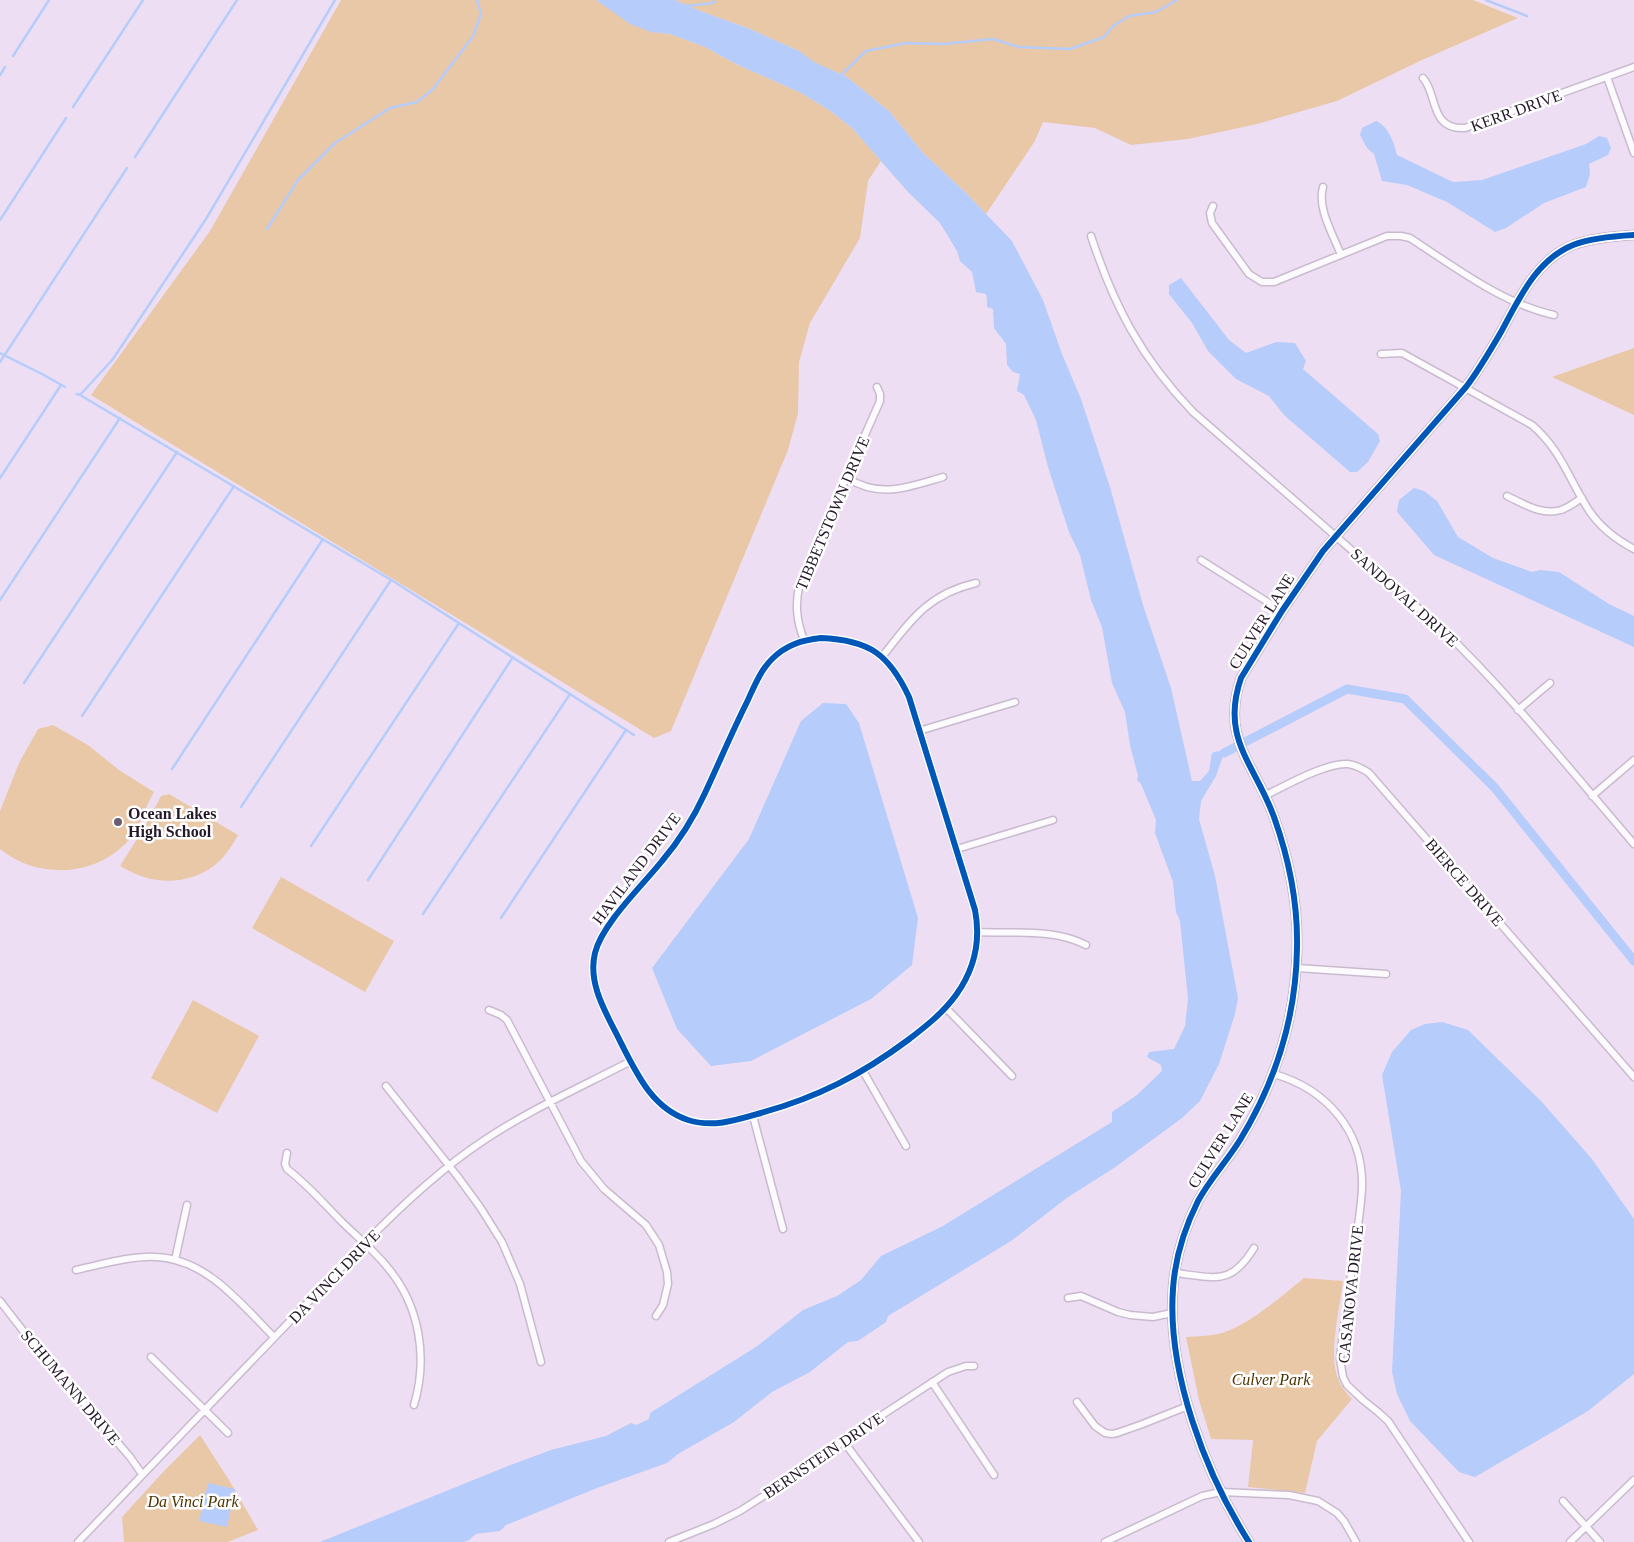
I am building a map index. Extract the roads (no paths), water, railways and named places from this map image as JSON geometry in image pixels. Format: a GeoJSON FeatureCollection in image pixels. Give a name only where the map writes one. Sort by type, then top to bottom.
{"type":"FeatureCollection","features":[{"type":"Feature","properties":{"kind":"street","name":"KERR DRIVE"},"geometry":{"type":"LineString","coordinates":[[1423,78],[1430,88],[1437,112],[1448,125],[1459,129],[1634,67]]}},
{"type":"Feature","properties":{"kind":"street"},"geometry":{"type":"LineString","coordinates":[[1607,77],[1634,153]]}},
{"type":"Feature","properties":{"kind":"street"},"geometry":{"type":"LineString","coordinates":[[1323,187],[1322,207],[1341,255]]}},
{"type":"Feature","properties":{"kind":"street"},"geometry":{"type":"LineString","coordinates":[[1213,206],[1210,213],[1212,223],[1248,274],[1262,282],[1274,282],[1387,236],[1401,236],[1410,238],[1516,303],[1537,311],[1554,314]]}},
{"type":"Feature","properties":{"kind":"street","name":"CULVER LANE"},"geometry":{"type":"LineString","coordinates":[[1249,1542],[1221,1492],[1206,1458],[1188,1406],[1178,1364],[1172,1313],[1175,1274],[1183,1236],[1196,1206],[1253,1118],[1274,1074],[1288,1026],[1297,968],[1297,931],[1292,885],[1281,838],[1237,738],[1234,703],[1239,684],[1282,611],[1323,551],[1466,388],[1488,354],[1516,303],[1543,265],[1563,250],[1584,241],[1634,235]]}},
{"type":"Feature","properties":{"kind":"street","name":"SANDOVAL DRIVE"},"geometry":{"type":"LineString","coordinates":[[1091,236],[1118,307],[1159,374],[1193,412],[1440,627],[1466,652],[1634,844]]}},
{"type":"Feature","properties":{"kind":"street"},"geometry":{"type":"LineString","coordinates":[[1381,354],[1402,353],[1525,420],[1543,434],[1549,442],[1599,523],[1613,536],[1634,549]]}},
{"type":"Feature","properties":{"kind":"street","name":"TIBBETSTOWN DRIVE"},"geometry":{"type":"LineString","coordinates":[[804,640],[796,609],[800,582],[880,401],[877,387]]}},
{"type":"Feature","properties":{"kind":"street"},"geometry":{"type":"LineString","coordinates":[[847,478],[865,487],[886,490],[898,489],[943,477]]}},
{"type":"Feature","properties":{"kind":"street"},"geometry":{"type":"LineString","coordinates":[[1508,496],[1537,510],[1550,512],[1563,510],[1582,498]]}},
{"type":"Feature","properties":{"kind":"street"},"geometry":{"type":"LineString","coordinates":[[1201,560],[1282,611]]}},
{"type":"Feature","properties":{"kind":"street"},"geometry":{"type":"LineString","coordinates":[[882,657],[910,622],[928,604],[949,591],[976,583]]}},
{"type":"Feature","properties":{"kind":"street","name":"HAVILAND DRIVE"},"geometry":{"type":"LineString","coordinates":[[821,638],[853,641],[873,650],[882,657],[903,684],[920,731],[976,910],[978,932],[975,955],[971,968],[956,995],[946,1008],[917,1033],[863,1071],[833,1087],[792,1104],[753,1116],[731,1122],[713,1124],[694,1122],[678,1116],[662,1105],[648,1091],[600,1001],[596,988],[593,960],[599,941],[605,931],[664,859],[688,824],[703,797],[740,715],[765,667],[782,650],[804,640],[821,638]]}},
{"type":"Feature","properties":{"kind":"street"},"geometry":{"type":"LineString","coordinates":[[1518,710],[1550,684]]}},
{"type":"Feature","properties":{"kind":"street"},"geometry":{"type":"LineString","coordinates":[[920,731],[1015,702]]}},
{"type":"Feature","properties":{"kind":"street"},"geometry":{"type":"LineString","coordinates":[[1592,796],[1634,760]]}},
{"type":"Feature","properties":{"kind":"street","name":"BIERCE DRIVE"},"geometry":{"type":"LineString","coordinates":[[1264,796],[1330,766],[1350,764],[1370,773],[1634,1077]]}},
{"type":"Feature","properties":{"kind":"street"},"geometry":{"type":"LineString","coordinates":[[957,849],[1052,820]]}},
{"type":"Feature","properties":{"kind":"street"},"geometry":{"type":"LineString","coordinates":[[978,932],[1052,934],[1075,939],[1086,945]]}},
{"type":"Feature","properties":{"kind":"street"},"geometry":{"type":"LineString","coordinates":[[1297,968],[1386,974]]}},
{"type":"Feature","properties":{"kind":"street"},"geometry":{"type":"LineString","coordinates":[[946,1008],[1012,1076]]}},
{"type":"Feature","properties":{"kind":"street"},"geometry":{"type":"LineString","coordinates":[[489,1010],[507,1020],[581,1161],[617,1201],[646,1225],[656,1240],[664,1259],[668,1284],[663,1305],[656,1316]]}},
{"type":"Feature","properties":{"kind":"street","name":"DA VINCI DRIVE"},"geometry":{"type":"LineString","coordinates":[[78,1542],[364,1244],[410,1199],[482,1141],[631,1061]]}},
{"type":"Feature","properties":{"kind":"street"},"geometry":{"type":"LineString","coordinates":[[863,1071],[906,1146]]}},
{"type":"Feature","properties":{"kind":"street","name":"CASANOVA DRIVE"},"geometry":{"type":"LineString","coordinates":[[1274,1074],[1311,1090],[1332,1108],[1350,1134],[1359,1159],[1362,1188],[1340,1359],[1343,1377],[1352,1390],[1388,1421],[1469,1542]]}},
{"type":"Feature","properties":{"kind":"street"},"geometry":{"type":"LineString","coordinates":[[386,1086],[480,1207],[502,1242],[520,1284],[541,1362]]}},
{"type":"Feature","properties":{"kind":"street"},"geometry":{"type":"LineString","coordinates":[[753,1116],[783,1229]]}},
{"type":"Feature","properties":{"kind":"street"},"geometry":{"type":"LineString","coordinates":[[286,1153],[285,1164],[287,1169],[388,1268],[407,1296],[419,1337],[421,1357],[419,1387],[414,1405]]}},
{"type":"Feature","properties":{"kind":"street"},"geometry":{"type":"LineString","coordinates":[[175,1260],[188,1206]]}},
{"type":"Feature","properties":{"kind":"street"},"geometry":{"type":"LineString","coordinates":[[1175,1274],[1219,1278],[1234,1272],[1245,1262],[1254,1248]]}},
{"type":"Feature","properties":{"kind":"street"},"geometry":{"type":"LineString","coordinates":[[76,1270],[144,1257],[155,1256],[175,1260],[200,1270],[223,1286],[274,1337]]}},
{"type":"Feature","properties":{"kind":"street"},"geometry":{"type":"LineString","coordinates":[[1068,1298],[1081,1296],[1118,1312],[1130,1315],[1153,1316],[1172,1313]]}},
{"type":"Feature","properties":{"kind":"street","name":"SCHUMANN DRIVE"},"geometry":{"type":"LineString","coordinates":[[0,1301],[38,1350],[123,1449],[142,1474]]}},
{"type":"Feature","properties":{"kind":"street"},"geometry":{"type":"LineString","coordinates":[[151,1357],[228,1433]]}},
{"type":"Feature","properties":{"kind":"street","name":"BERNSTEIN DRIVE"},"geometry":{"type":"LineString","coordinates":[[669,1542],[714,1524],[740,1511],[932,1382],[955,1369],[974,1366]]}},
{"type":"Feature","properties":{"kind":"street"},"geometry":{"type":"LineString","coordinates":[[932,1382],[994,1475]]}},
{"type":"Feature","properties":{"kind":"street"},"geometry":{"type":"LineString","coordinates":[[1077,1402],[1094,1426],[1112,1434],[1133,1428],[1188,1406]]}},
{"type":"Feature","properties":{"kind":"street"},"geometry":{"type":"LineString","coordinates":[[844,1442],[919,1542]]}},
{"type":"Feature","properties":{"kind":"street"},"geometry":{"type":"LineString","coordinates":[[1570,1542],[1634,1480]]}},
{"type":"Feature","properties":{"kind":"street"},"geometry":{"type":"LineString","coordinates":[[1104,1542],[1202,1496],[1221,1492],[1289,1495],[1318,1501],[1337,1512],[1344,1520],[1356,1542]]}},
{"type":"Feature","properties":{"kind":"street"},"geometry":{"type":"LineString","coordinates":[[1563,1500],[1600,1542]]}},
{"type":"Feature","properties":{"kind":"water"},"geometry":{"type":"Polygon","coordinates":[[[596,0],[675,0],[750,29],[799,51],[814,62],[847,77],[890,112],[922,152],[964,191],[1012,241],[1043,300],[1062,354],[1081,399],[1110,487],[1143,605],[1171,688],[1192,781],[1200,781],[1209,771],[1212,753],[1217,751],[1224,753],[1216,776],[1201,801],[1199,819],[1215,876],[1238,998],[1235,1014],[1219,1064],[1200,1101],[1182,1118],[1114,1168],[1068,1197],[1011,1241],[888,1316],[886,1322],[858,1341],[848,1342],[810,1372],[772,1392],[734,1422],[678,1454],[667,1463],[597,1488],[506,1525],[500,1531],[476,1534],[464,1542],[320,1542],[508,1466],[551,1450],[606,1436],[631,1423],[636,1425],[649,1419],[650,1413],[756,1347],[803,1310],[837,1296],[861,1280],[881,1256],[943,1226],[1112,1122],[1112,1112],[1137,1095],[1162,1071],[1161,1065],[1147,1057],[1149,1052],[1174,1049],[1185,1026],[1188,999],[1180,921],[1176,912],[1173,882],[1155,833],[1156,820],[1141,784],[1137,780],[1138,776],[1130,745],[1125,712],[1112,683],[1102,627],[1091,600],[1080,555],[1069,532],[1048,467],[1036,420],[1024,395],[1017,391],[1020,374],[1013,372],[1007,365],[1006,344],[994,328],[993,309],[987,307],[986,294],[976,292],[972,272],[960,261],[957,251],[940,223],[908,192],[852,128],[829,110],[801,93],[736,64],[705,47],[670,34],[651,32],[630,24],[596,0]]]}},
{"type":"Feature","properties":{"kind":"water"},"geometry":{"type":"Polygon","coordinates":[[[1376,121],[1387,131],[1397,155],[1453,182],[1482,180],[1586,144],[1599,136],[1607,138],[1611,148],[1608,155],[1589,164],[1590,174],[1586,187],[1544,203],[1506,228],[1495,232],[1447,202],[1407,185],[1382,181],[1374,154],[1367,148],[1360,135],[1362,128],[1376,121]]]}},
{"type":"Feature","properties":{"kind":"water"},"geometry":{"type":"Polygon","coordinates":[[[1181,278],[1229,340],[1246,353],[1276,342],[1295,343],[1306,361],[1303,369],[1378,434],[1380,441],[1368,462],[1357,472],[1350,472],[1284,415],[1269,396],[1236,379],[1208,351],[1192,323],[1169,294],[1169,285],[1181,278]]]}},
{"type":"Feature","properties":{"kind":"water"},"geometry":{"type":"Polygon","coordinates":[[[1414,488],[1424,491],[1437,501],[1458,537],[1493,558],[1532,572],[1540,570],[1559,572],[1609,604],[1634,616],[1634,647],[1434,555],[1397,512],[1399,500],[1414,488]]]}},
{"type":"Feature","properties":{"kind":"water"},"geometry":{"type":"Polygon","coordinates":[[[823,703],[846,704],[859,723],[918,918],[912,965],[871,999],[751,1061],[711,1066],[677,1029],[652,968],[749,839],[801,721],[823,703]]]}},
{"type":"Feature","properties":{"kind":"water"},"geometry":{"type":"Polygon","coordinates":[[[1442,1022],[1468,1030],[1541,1101],[1592,1159],[1634,1219],[1634,1374],[1588,1411],[1475,1477],[1459,1472],[1410,1421],[1397,1394],[1392,1372],[1401,1191],[1382,1075],[1392,1052],[1411,1030],[1425,1024],[1442,1022]]]}},
{"type":"Feature","properties":{"kind":"water"},"geometry":{"type":"Polygon","coordinates":[[[208,1483],[235,1489],[227,1527],[199,1521],[208,1483]]]}},
{"type":"Feature","properties":{"kind":"waterway"},"geometry":{"type":"LineString","coordinates":[[13,56],[49,0]]}},
{"type":"Feature","properties":{"kind":"waterway"},"geometry":{"type":"LineString","coordinates":[[73,107],[143,0]]}},
{"type":"Feature","properties":{"kind":"waterway"},"geometry":{"type":"LineString","coordinates":[[135,157],[237,0]]}},
{"type":"Feature","properties":{"kind":"waterway"},"geometry":{"type":"LineString","coordinates":[[77,394],[80,395],[113,359],[206,219],[335,0]]}},
{"type":"Feature","properties":{"kind":"waterway"},"geometry":{"type":"LineString","coordinates":[[267,229],[298,180],[335,143],[390,108],[417,102],[433,89],[473,36],[481,14],[477,0]]}},
{"type":"Feature","properties":{"kind":"waterway"},"geometry":{"type":"LineString","coordinates":[[686,6],[713,3],[715,0]]}},
{"type":"Feature","properties":{"kind":"waterway"},"geometry":{"type":"LineString","coordinates":[[840,76],[866,51],[906,43],[943,44],[993,39],[1019,47],[1070,49],[1104,37],[1113,26],[1129,16],[1156,12],[1177,0]]}},
{"type":"Feature","properties":{"kind":"waterway"},"geometry":{"type":"LineString","coordinates":[[1486,0],[1527,16]]}},
{"type":"Feature","properties":{"kind":"waterway"},"geometry":{"type":"LineString","coordinates":[[0,75],[5,67]]}},
{"type":"Feature","properties":{"kind":"waterway"},"geometry":{"type":"LineString","coordinates":[[0,220],[66,118]]}},
{"type":"Feature","properties":{"kind":"waterway"},"geometry":{"type":"LineString","coordinates":[[0,362],[127,168]]}},
{"type":"Feature","properties":{"kind":"waterway"},"geometry":{"type":"LineString","coordinates":[[0,353],[65,387]]}},
{"type":"Feature","properties":{"kind":"waterway"},"geometry":{"type":"LineString","coordinates":[[0,478],[61,385]]}},
{"type":"Feature","properties":{"kind":"waterway"},"geometry":{"type":"LineString","coordinates":[[80,395],[393,581],[634,735]]}},
{"type":"Feature","properties":{"kind":"waterway"},"geometry":{"type":"LineString","coordinates":[[0,600],[120,418]]}},
{"type":"Feature","properties":{"kind":"waterway"},"geometry":{"type":"LineString","coordinates":[[24,683],[177,452]]}},
{"type":"Feature","properties":{"kind":"waterway"},"geometry":{"type":"LineString","coordinates":[[82,716],[234,486]]}},
{"type":"Feature","properties":{"kind":"waterway"},"geometry":{"type":"LineString","coordinates":[[172,769],[323,539]]}},
{"type":"Feature","properties":{"kind":"waterway"},"geometry":{"type":"LineString","coordinates":[[241,807],[391,580]]}},
{"type":"Feature","properties":{"kind":"waterway"},"geometry":{"type":"LineString","coordinates":[[311,846],[459,623]]}},
{"type":"Feature","properties":{"kind":"waterway"},"geometry":{"type":"LineString","coordinates":[[368,880],[513,657]]}},
{"type":"Feature","properties":{"kind":"waterway"},"geometry":{"type":"LineString","coordinates":[[1224,753],[1347,689],[1405,699],[1495,788],[1634,961]]}},
{"type":"Feature","properties":{"kind":"waterway"},"geometry":{"type":"LineString","coordinates":[[423,914],[570,694]]}},
{"type":"Feature","properties":{"kind":"waterway"},"geometry":{"type":"LineString","coordinates":[[501,918],[626,730]]}},
{"type":"Feature","properties":{"kind":"place","name":"Ocean Lakes High School"},"geometry":{"type":"Point","coordinates":[118,822]}},
{"type":"Feature","properties":{"kind":"park label","name":"Culver Park"},"geometry":{"type":"Point","coordinates":[1271,1379]}},
{"type":"Feature","properties":{"kind":"park label","name":"Da Vinci Park"},"geometry":{"type":"Point","coordinates":[193,1501]}}]}
